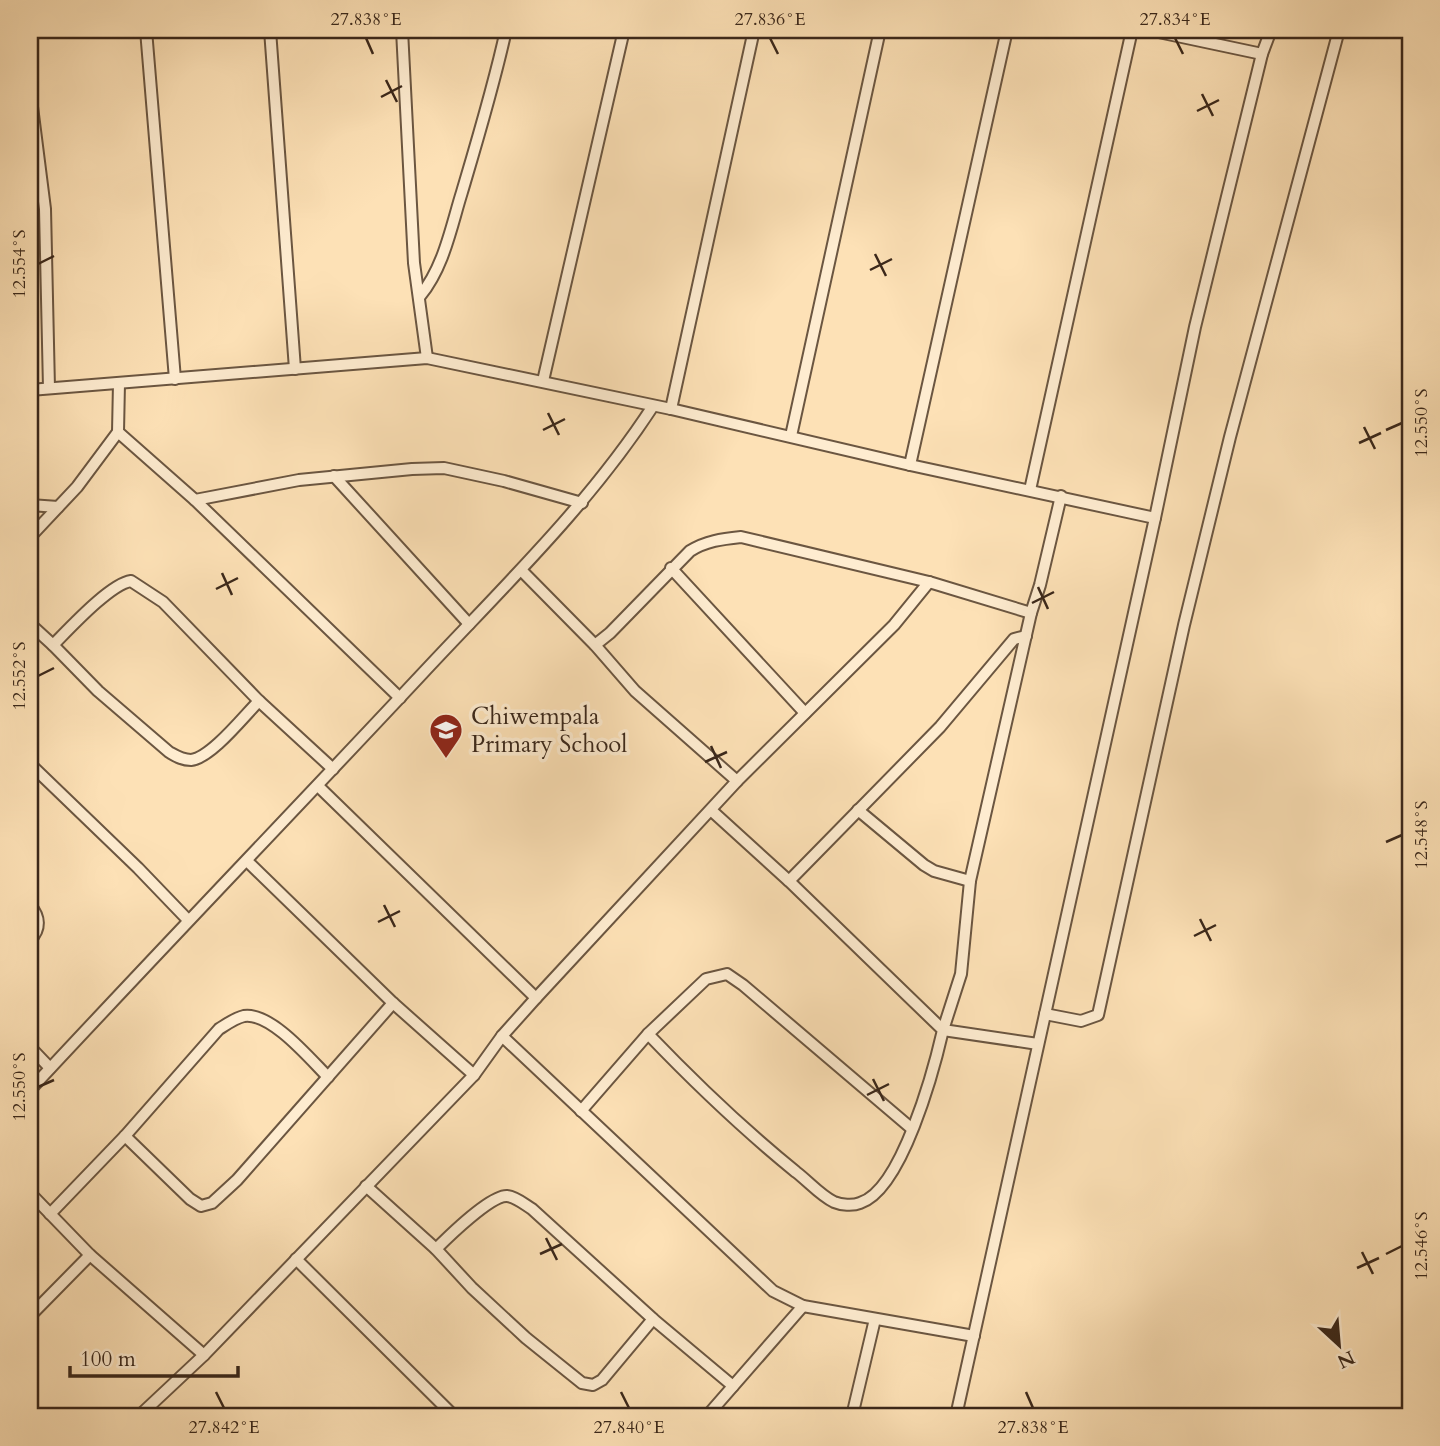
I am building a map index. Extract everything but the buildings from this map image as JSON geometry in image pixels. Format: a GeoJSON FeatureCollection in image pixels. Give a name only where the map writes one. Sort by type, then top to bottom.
{"type":"FeatureCollection","features":[{"type":"Feature","properties":{"kind":"street"},"geometry":{"type":"LineString","coordinates":[[146,30],[175,379]]}},
{"type":"Feature","properties":{"kind":"street"},"geometry":{"type":"LineString","coordinates":[[270,30],[295,369]]}},
{"type":"Feature","properties":{"kind":"street"},"geometry":{"type":"LineString","coordinates":[[402,30],[411,223],[427,358]]}},
{"type":"Feature","properties":{"kind":"street"},"geometry":{"type":"LineString","coordinates":[[420,296],[435,276],[447,240],[497,71],[506,30]]}},
{"type":"Feature","properties":{"kind":"street"},"geometry":{"type":"LineString","coordinates":[[543,381],[624,30]]}},
{"type":"Feature","properties":{"kind":"street"},"geometry":{"type":"LineString","coordinates":[[671,409],[754,30]]}},
{"type":"Feature","properties":{"kind":"street"},"geometry":{"type":"LineString","coordinates":[[791,436],[880,30]]}},
{"type":"Feature","properties":{"kind":"street"},"geometry":{"type":"LineString","coordinates":[[910,465],[1007,30]]}},
{"type":"Feature","properties":{"kind":"street"},"geometry":{"type":"LineString","coordinates":[[1030,490],[1132,30]]}},
{"type":"Feature","properties":{"kind":"street"},"geometry":{"type":"LineString","coordinates":[[1149,30],[1262,54]]}},
{"type":"Feature","properties":{"kind":"street"},"geometry":{"type":"LineString","coordinates":[[956,1416],[1195,327],[1262,54],[1271,30]]}},
{"type":"Feature","properties":{"kind":"street"},"geometry":{"type":"LineString","coordinates":[[1045,1014],[1081,1021],[1098,1015],[1210,518],[1339,30]]}},
{"type":"Feature","properties":{"kind":"street"},"geometry":{"type":"LineString","coordinates":[[30,91],[45,209],[49,388]]}},
{"type":"Feature","properties":{"kind":"street"},"geometry":{"type":"LineString","coordinates":[[30,390],[427,358],[671,409],[910,465],[1155,518]]}},
{"type":"Feature","properties":{"kind":"street"},"geometry":{"type":"LineString","coordinates":[[30,537],[95,464],[118,432],[118,383]]}},
{"type":"Feature","properties":{"kind":"street"},"geometry":{"type":"LineString","coordinates":[[30,1090],[188,920],[522,571],[582,503],[628,445],[653,406]]}},
{"type":"Feature","properties":{"kind":"street"},"geometry":{"type":"LineString","coordinates":[[118,432],[195,500],[400,698]]}},
{"type":"Feature","properties":{"kind":"street"},"geometry":{"type":"LineString","coordinates":[[195,500],[299,480],[444,468],[504,481],[582,503]]}},
{"type":"Feature","properties":{"kind":"street"},"geometry":{"type":"LineString","coordinates":[[334,476],[469,624]]}},
{"type":"Feature","properties":{"kind":"street"},"geometry":{"type":"LineString","coordinates":[[648,1034],[710,1098],[833,1202],[847,1205],[862,1203],[878,1190],[899,1164],[933,1073],[961,974],[970,881],[1031,613],[1061,496]]}},
{"type":"Feature","properties":{"kind":"street"},"geometry":{"type":"LineString","coordinates":[[30,505],[58,507]]}},
{"type":"Feature","properties":{"kind":"street"},"geometry":{"type":"LineString","coordinates":[[595,645],[690,551],[701,544],[722,538],[741,537],[929,582],[1031,613]]}},
{"type":"Feature","properties":{"kind":"street"},"geometry":{"type":"LineString","coordinates":[[671,568],[805,713]]}},
{"type":"Feature","properties":{"kind":"street"},"geometry":{"type":"LineString","coordinates":[[522,571],[595,645],[635,691],[737,782]]}},
{"type":"Feature","properties":{"kind":"street"},"geometry":{"type":"LineString","coordinates":[[53,645],[108,593],[124,582],[131,581],[170,609],[259,701],[333,768]]}},
{"type":"Feature","properties":{"kind":"street"},"geometry":{"type":"LineString","coordinates":[[139,1416],[204,1356],[474,1075],[502,1036],[536,998],[737,782],[894,625],[929,582]]}},
{"type":"Feature","properties":{"kind":"street"},"geometry":{"type":"LineString","coordinates":[[30,624],[97,691],[169,752],[181,759],[193,760],[207,753],[259,701]]}},
{"type":"Feature","properties":{"kind":"street"},"geometry":{"type":"LineString","coordinates":[[789,881],[940,727],[1014,639],[1026,636]]}},
{"type":"Feature","properties":{"kind":"street"},"geometry":{"type":"LineString","coordinates":[[30,764],[188,920]]}},
{"type":"Feature","properties":{"kind":"street"},"geometry":{"type":"LineString","coordinates":[[317,786],[536,998]]}},
{"type":"Feature","properties":{"kind":"street"},"geometry":{"type":"LineString","coordinates":[[858,810],[923,865],[934,871],[970,881]]}},
{"type":"Feature","properties":{"kind":"street"},"geometry":{"type":"LineString","coordinates":[[712,811],[789,881],[943,1030],[1038,1044]]}},
{"type":"Feature","properties":{"kind":"street"},"geometry":{"type":"LineString","coordinates":[[247,861],[393,1003],[474,1075]]}},
{"type":"Feature","properties":{"kind":"street"},"geometry":{"type":"LineString","coordinates":[[30,905],[36,912],[39,924],[36,934],[30,940]]}},
{"type":"Feature","properties":{"kind":"street"},"geometry":{"type":"LineString","coordinates":[[581,1111],[648,1034],[706,979],[727,974],[911,1128]]}},
{"type":"Feature","properties":{"kind":"street"},"geometry":{"type":"LineString","coordinates":[[125,1136],[190,1199],[201,1206],[212,1203],[237,1180],[393,1003]]}},
{"type":"Feature","properties":{"kind":"street"},"geometry":{"type":"LineString","coordinates":[[50,1214],[125,1136],[219,1029],[245,1016],[256,1017],[274,1025],[328,1077]]}},
{"type":"Feature","properties":{"kind":"street"},"geometry":{"type":"LineString","coordinates":[[502,1036],[773,1292],[803,1306],[974,1336]]}},
{"type":"Feature","properties":{"kind":"street"},"geometry":{"type":"LineString","coordinates":[[30,1047],[50,1068]]}},
{"type":"Feature","properties":{"kind":"street"},"geometry":{"type":"LineString","coordinates":[[366,1186],[436,1249],[472,1288],[526,1338],[582,1383],[593,1385],[602,1380],[653,1319]]}},
{"type":"Feature","properties":{"kind":"street"},"geometry":{"type":"LineString","coordinates":[[30,1194],[90,1255],[204,1356]]}},
{"type":"Feature","properties":{"kind":"street"},"geometry":{"type":"LineString","coordinates":[[436,1249],[461,1225],[494,1201],[503,1196],[511,1196],[532,1209],[653,1319],[733,1387]]}},
{"type":"Feature","properties":{"kind":"street"},"geometry":{"type":"LineString","coordinates":[[30,1316],[90,1255]]}},
{"type":"Feature","properties":{"kind":"street"},"geometry":{"type":"LineString","coordinates":[[296,1259],[454,1416]]}},
{"type":"Feature","properties":{"kind":"street"},"geometry":{"type":"LineString","coordinates":[[707,1416],[803,1306]]}},
{"type":"Feature","properties":{"kind":"street"},"geometry":{"type":"LineString","coordinates":[[845,1416],[853,1412],[875,1319]]}},
{"type":"Feature","properties":{"kind":"place","name":"Chiwempala Primary School"},"geometry":{"type":"Point","coordinates":[446,760]}}]}
